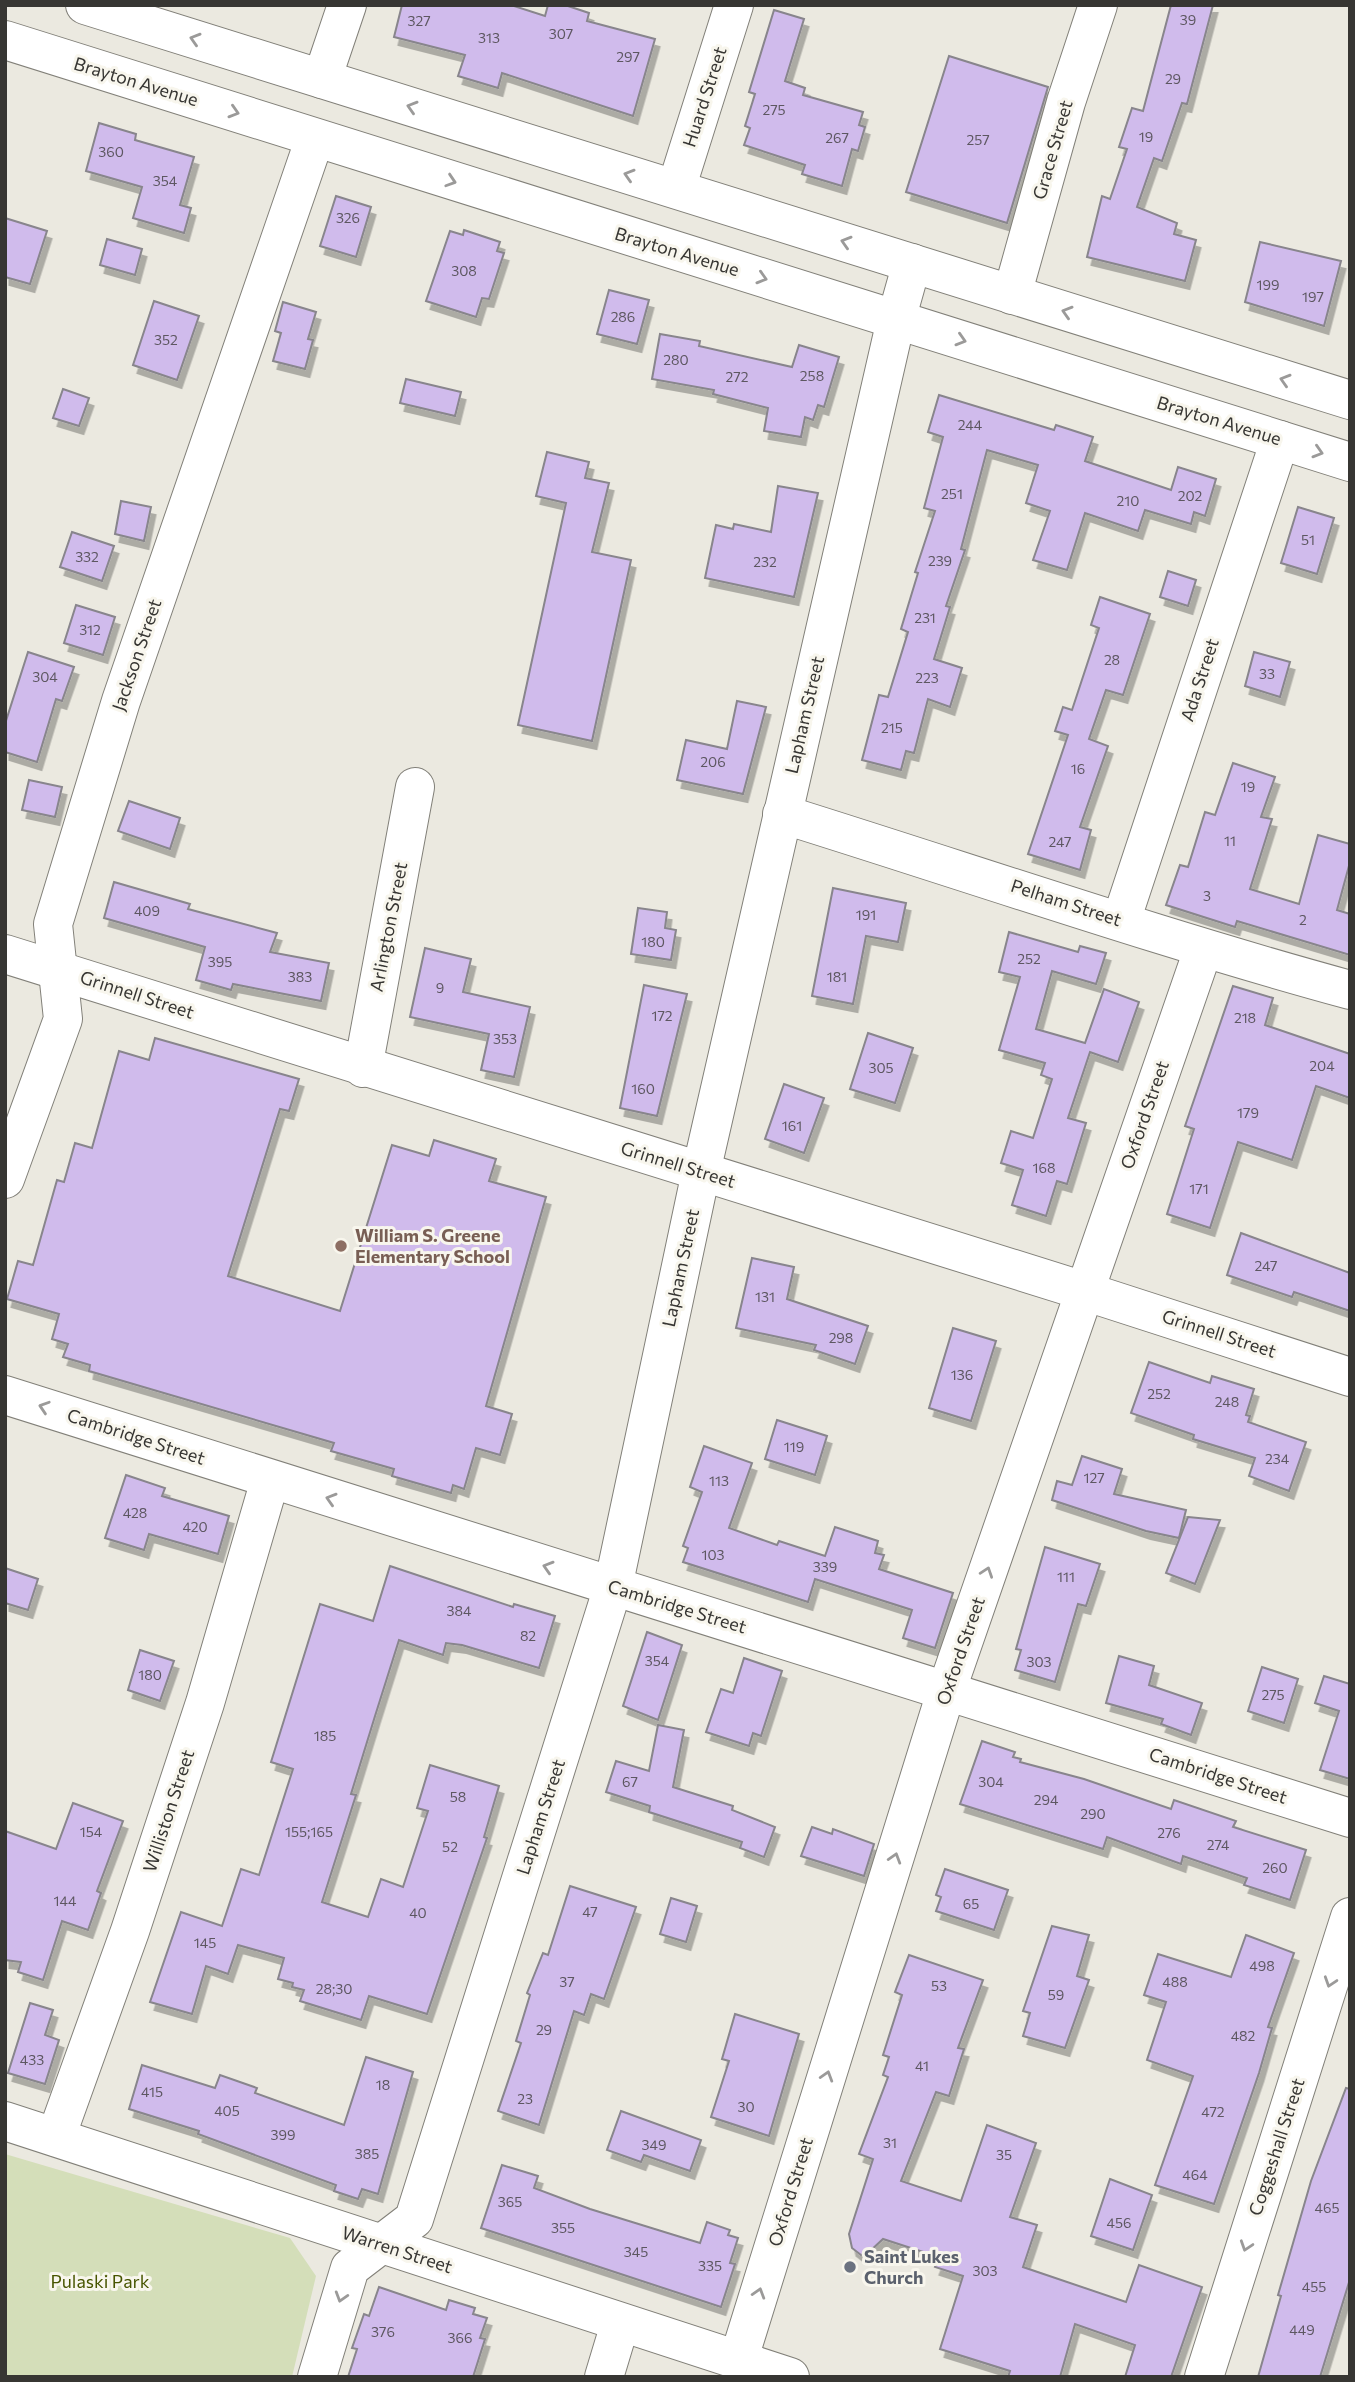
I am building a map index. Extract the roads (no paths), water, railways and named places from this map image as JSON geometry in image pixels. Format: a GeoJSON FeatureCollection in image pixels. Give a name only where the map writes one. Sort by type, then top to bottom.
{"type":"FeatureCollection","features":[{"type":"Feature","properties":{"kind":"street"},"geometry":{"type":"LineString","coordinates":[[85,5],[1350,401]]}},
{"type":"Feature","properties":{"kind":"street"},"geometry":{"type":"LineString","coordinates":[[322,79],[347,5]]}},
{"type":"Feature","properties":{"kind":"street","name":"Huard Street"},"geometry":{"type":"LineString","coordinates":[[676,189],[734,5]]}},
{"type":"Feature","properties":{"kind":"street","name":"Grace Street"},"geometry":{"type":"LineString","coordinates":[[1012,295],[1066,102],[1098,5]]}},
{"type":"Feature","properties":{"kind":"street","name":"Brayton Avenue"},"geometry":{"type":"LineString","coordinates":[[5,40],[1350,462]]}},
{"type":"Feature","properties":{"kind":"street","name":"Jackson Street"},"geometry":{"type":"LineString","coordinates":[[5,1179],[63,1018],[59,970],[52,937],[53,924],[121,701],[315,138]]}},
{"type":"Feature","properties":{"kind":"street","name":"Lapham Street"},"geometry":{"type":"LineString","coordinates":[[317,2377],[350,2268],[378,2243],[414,2219],[613,1587],[701,1172],[896,320],[912,263]]}},
{"type":"Feature","properties":{"kind":"street","name":"Ada Street"},"geometry":{"type":"LineString","coordinates":[[1121,921],[1280,440]]}},
{"type":"Feature","properties":{"kind":"street","name":"Arlington Street"},"geometry":{"type":"LineString","coordinates":[[363,1068],[415,787]]}},
{"type":"Feature","properties":{"kind":"street","name":"Pelham Street"},"geometry":{"type":"LineString","coordinates":[[782,814],[1121,921],[1203,950],[1350,990]]}},
{"type":"Feature","properties":{"kind":"street","name":"Oxford Street"},"geometry":{"type":"LineString","coordinates":[[739,2358],[947,1689],[1203,950]]}},
{"type":"Feature","properties":{"kind":"street","name":"Grinnell Street"},"geometry":{"type":"LineString","coordinates":[[5,954],[363,1068],[1084,1290],[1350,1377]]}},
{"type":"Feature","properties":{"kind":"street","name":"Cambridge Street"},"geometry":{"type":"LineString","coordinates":[[5,1395],[270,1480],[947,1689],[1350,1818]]}},
{"type":"Feature","properties":{"kind":"street","name":"Williston Street"},"geometry":{"type":"LineString","coordinates":[[56,2137],[130,1931],[205,1703],[270,1480]]}},
{"type":"Feature","properties":{"kind":"street","name":"Coggeshall Street"},"geometry":{"type":"LineString","coordinates":[[1204,2377],[1350,1917]]}},
{"type":"Feature","properties":{"kind":"street","name":"Warren Street"},"geometry":{"type":"LineString","coordinates":[[5,2121],[620,2324],[739,2358],[790,2377]]}},
{"type":"Feature","properties":{"kind":"street"},"geometry":{"type":"LineString","coordinates":[[604,2377],[620,2324]]}},
{"type":"Feature","properties":{"kind":"place","name":"William S. Greene Elementary School"},"geometry":{"type":"Point","coordinates":[341,1246]}},
{"type":"Feature","properties":{"kind":"place","name":"Saint Lukes Church"},"geometry":{"type":"Point","coordinates":[850,2267]}},
{"type":"Feature","properties":{"kind":"park label","name":"Pulaski Park"},"geometry":{"type":"Point","coordinates":[100,2282]}}]}
